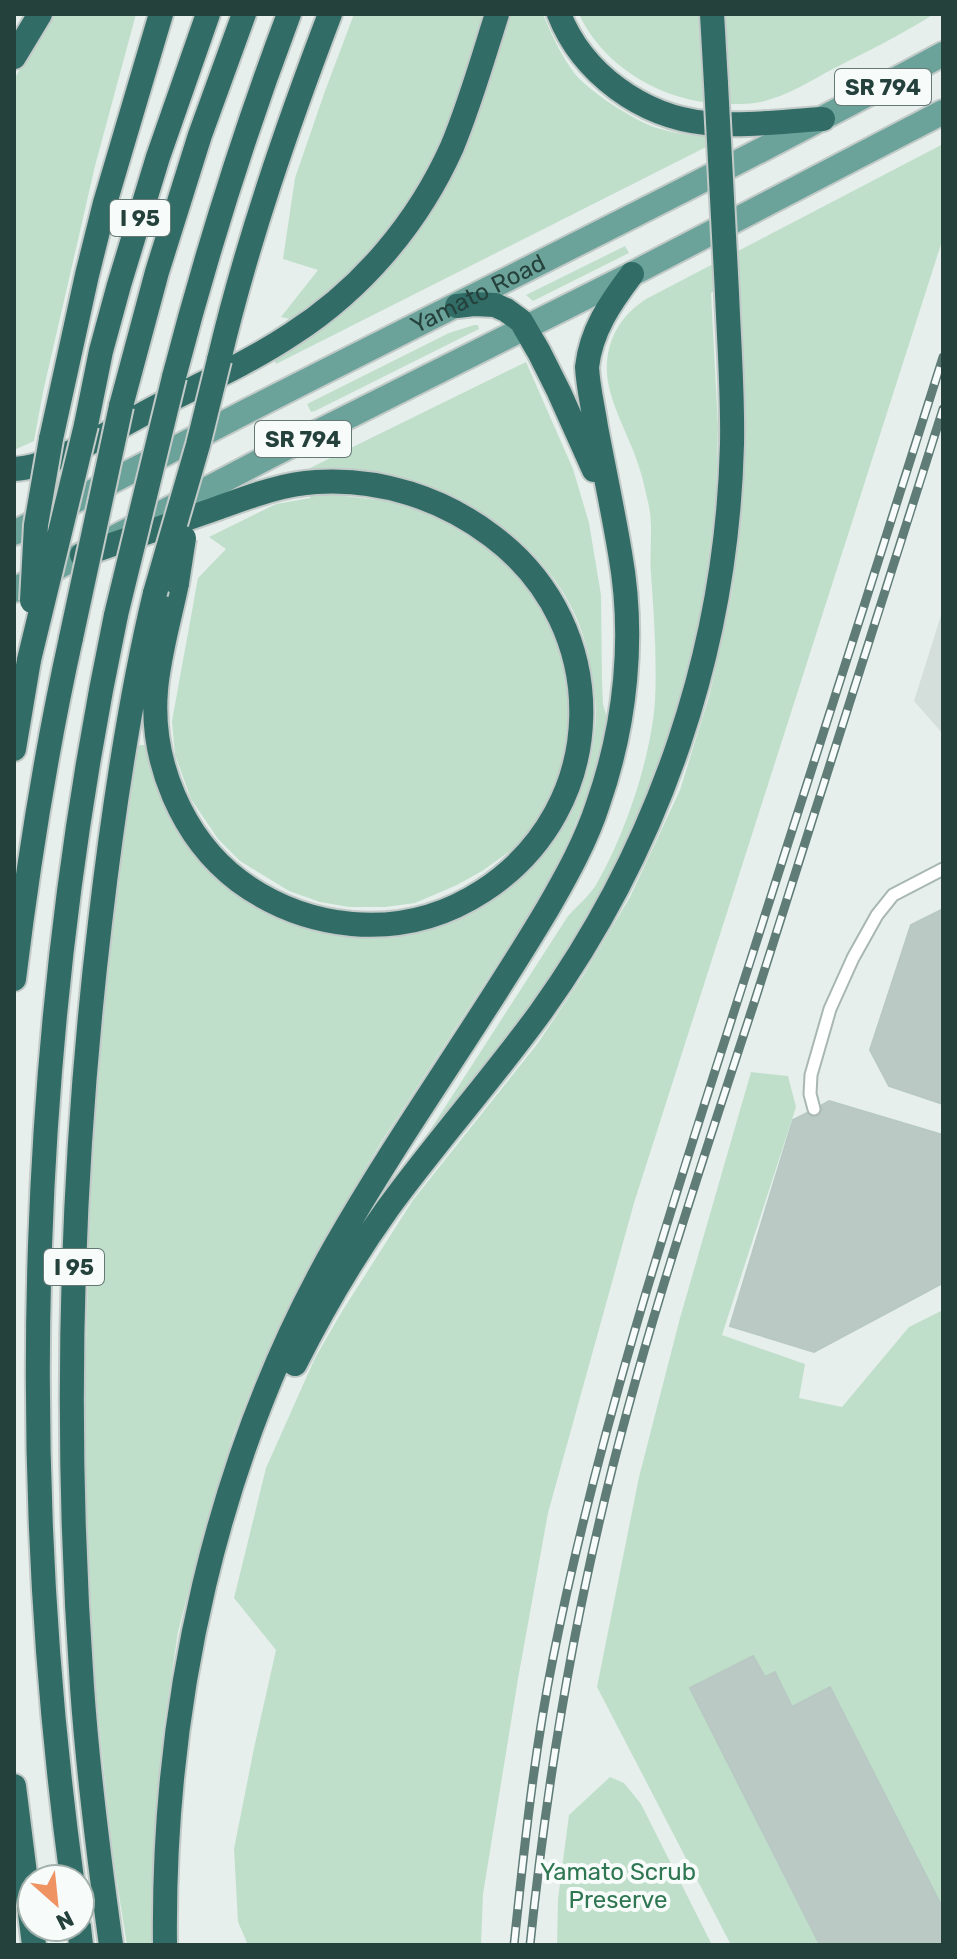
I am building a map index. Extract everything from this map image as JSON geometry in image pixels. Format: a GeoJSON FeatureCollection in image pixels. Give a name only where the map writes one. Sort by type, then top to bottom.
{"type":"FeatureCollection","features":[{"type":"Feature","properties":{"kind":"highway"},"geometry":{"type":"LineString","coordinates":[[14,57],[40,14]]}},
{"type":"Feature","properties":{"kind":"highway"},"geometry":{"type":"LineString","coordinates":[[29,660],[36,525],[51,439],[105,203],[161,14]]}},
{"type":"Feature","properties":{"kind":"highway","name":"I 95"},"geometry":{"type":"LineString","coordinates":[[14,749],[29,660],[101,351],[158,157],[208,14]]}},
{"type":"Feature","properties":{"kind":"highway"},"geometry":{"type":"LineString","coordinates":[[14,979],[52,725],[121,406],[200,135],[244,14]]}},
{"type":"Feature","properties":{"kind":"highway"},"geometry":{"type":"LineString","coordinates":[[70,1863],[57,1745],[43,1552],[39,1403],[40,1282],[48,1104],[62,957],[90,754],[116,615],[193,302],[253,112],[289,14]]}},
{"type":"Feature","properties":{"kind":"highway"},"geometry":{"type":"LineString","coordinates":[[82,555],[265,492],[308,483],[349,482],[388,487],[424,498],[468,519],[503,544],[536,579],[564,626],[575,657],[582,708],[580,741],[566,791],[549,826],[526,856],[493,885],[457,906],[420,920],[380,925],[335,922],[294,912],[258,894],[221,866],[193,832],[174,797],[163,761],[156,721],[156,689],[166,588],[198,445],[230,314],[266,194],[330,14]]}},
{"type":"Feature","properties":{"kind":"highway"},"geometry":{"type":"LineString","coordinates":[[14,469],[36,466],[71,452],[253,356],[313,320],[355,285],[386,253],[429,192],[458,131],[497,14]]}},
{"type":"Feature","properties":{"kind":"highway"},"geometry":{"type":"LineString","coordinates":[[559,14],[574,43],[595,70],[633,99],[658,112],[689,121],[716,124],[823,119]]}},
{"type":"Feature","properties":{"kind":"highway"},"geometry":{"type":"LineString","coordinates":[[211,1560],[246,1488],[291,1373],[345,1273],[388,1209],[518,1042],[578,957],[629,867],[666,783],[700,676],[716,606],[723,565],[732,444],[720,127],[712,14]]}},
{"type":"Feature","properties":{"kind":"highway"},"geometry":{"type":"LineString","coordinates":[[165,1945],[168,1828],[178,1724],[211,1560],[229,1493],[250,1433],[303,1309],[334,1249],[368,1190],[548,908],[571,867],[598,805],[620,723],[627,662],[626,595],[587,367],[590,347],[602,317],[632,274]]}},
{"type":"Feature","properties":{"kind":"highway"},"geometry":{"type":"LineString","coordinates":[[457,306],[495,305],[515,315],[526,327],[611,509]]}},
{"type":"Feature","properties":{"kind":"highway","name":"I 95"},"geometry":{"type":"LineString","coordinates":[[111,1945],[87,1751],[77,1591],[72,1416],[76,1215],[90,1013],[107,868],[125,747],[166,588]]}},
{"type":"Feature","properties":{"kind":"highway"},"geometry":{"type":"LineString","coordinates":[[14,1786],[34,1945]]}},
{"type":"Feature","properties":{"kind":"main road","name":"Yamato Road"},"geometry":{"type":"LineString","coordinates":[[14,533],[249,410],[823,119],[943,54]]}},
{"type":"Feature","properties":{"kind":"main road","name":"Yamato Road"},"geometry":{"type":"LineString","coordinates":[[14,590],[943,112]]}},
{"type":"Feature","properties":{"kind":"lane"},"geometry":{"type":"LineString","coordinates":[[814,1109],[810,1094],[811,1075],[830,1009],[853,958],[877,915],[893,895],[943,869]]}},
{"type":"Feature","properties":{"kind":"shaded area"},"geometry":{"type":"Polygon","coordinates":[[[943,609],[943,734],[914,701],[943,609]]]}},
{"type":"Feature","properties":{"kind":"green space"},"geometry":{"type":"Polygon","coordinates":[[[55,14],[136,14],[95,166],[34,441],[14,450],[14,79],[55,14]]]}},
{"type":"Feature","properties":{"kind":"green space"},"geometry":{"type":"Polygon","coordinates":[[[354,14],[486,14],[464,85],[446,129],[399,214],[347,276],[290,319],[281,317],[318,270],[283,259],[295,178],[354,14]]]}},
{"type":"Feature","properties":{"kind":"green space"},"geometry":{"type":"Polygon","coordinates":[[[509,14],[543,14],[575,74],[625,113],[665,130],[724,138],[276,364],[274,358],[330,323],[364,293],[405,248],[434,203],[472,127],[509,14]]]}},
{"type":"Feature","properties":{"kind":"green space"},"geometry":{"type":"Polygon","coordinates":[[[579,14],[699,14],[704,85],[729,74],[725,14],[934,14],[787,93],[761,102],[728,104],[683,98],[641,80],[605,52],[579,14]]]}},
{"type":"Feature","properties":{"kind":"green space"},"geometry":{"type":"Polygon","coordinates":[[[943,144],[943,238],[634,1203],[548,1513],[483,1894],[481,1945],[248,1945],[238,1922],[234,1849],[276,1650],[234,1598],[266,1468],[315,1358],[413,1200],[538,1043],[630,897],[680,790],[710,693],[732,592],[743,478],[740,279],[711,293],[718,426],[716,501],[702,609],[676,723],[643,806],[601,891],[549,980],[442,1127],[422,1151],[418,1149],[568,916],[596,885],[626,820],[648,747],[656,685],[651,520],[635,455],[609,389],[607,363],[614,334],[630,311],[646,299],[943,144]]]}},
{"type":"Feature","properties":{"kind":"green space"},"geometry":{"type":"Polygon","coordinates":[[[625,246],[629,253],[533,301],[526,295],[625,246]]]}},
{"type":"Feature","properties":{"kind":"green space"},"geometry":{"type":"Polygon","coordinates":[[[478,325],[479,329],[311,412],[307,404],[449,333],[478,325]]]}},
{"type":"Feature","properties":{"kind":"green space"},"geometry":{"type":"Polygon","coordinates":[[[526,362],[573,469],[589,523],[601,595],[603,704],[607,718],[593,781],[550,879],[380,1144],[316,1254],[255,1380],[233,1436],[178,1632],[163,1732],[151,1900],[152,1945],[127,1945],[112,1851],[96,1696],[88,1578],[84,1430],[92,1120],[117,861],[136,745],[149,745],[157,786],[172,820],[192,850],[216,876],[276,916],[310,929],[346,936],[382,938],[420,933],[472,911],[536,864],[573,809],[587,773],[594,734],[595,699],[588,654],[572,608],[544,566],[526,547],[487,517],[454,502],[311,473],[310,468],[526,362]]]}},
{"type":"Feature","properties":{"kind":"green space"},"geometry":{"type":"Polygon","coordinates":[[[311,492],[387,501],[430,513],[492,551],[513,570],[540,607],[553,630],[567,677],[569,744],[555,789],[534,830],[519,845],[482,871],[415,903],[349,907],[320,902],[289,891],[240,861],[218,839],[191,799],[175,755],[172,721],[198,578],[226,549],[209,537],[276,504],[310,498],[311,492]]]}},
{"type":"Feature","properties":{"kind":"green space"},"geometry":{"type":"Polygon","coordinates":[[[751,1072],[788,1076],[796,1107],[722,1335],[805,1364],[799,1398],[842,1407],[909,1327],[943,1310],[943,1945],[731,1945],[597,1687],[639,1477],[680,1318],[751,1072]]]}},
{"type":"Feature","properties":{"kind":"green space","name":"Yamato Scrub Preserve"},"geometry":{"type":"Polygon","coordinates":[[[610,1777],[624,1783],[641,1804],[712,1945],[557,1945],[558,1899],[569,1815],[610,1777]]]}},
{"type":"Feature","properties":{"kind":"building"},"geometry":{"type":"Polygon","coordinates":[[[943,909],[943,1104],[889,1086],[870,1050],[911,925],[943,909]]]}},
{"type":"Feature","properties":{"kind":"building"},"geometry":{"type":"Polygon","coordinates":[[[829,1101],[943,1135],[943,1283],[814,1352],[730,1326],[793,1120],[807,1113],[817,1117],[822,1112],[822,1105],[829,1101]]]}},
{"type":"Feature","properties":{"kind":"building"},"geometry":{"type":"Polygon","coordinates":[[[753,1656],[765,1677],[775,1672],[792,1707],[830,1687],[943,1909],[943,1945],[820,1945],[690,1688],[753,1656]]]}},
{"type":"Feature","properties":{"kind":"railway"},"geometry":{"type":"LineString","coordinates":[[514,1945],[546,1694],[572,1570],[616,1395],[694,1136],[943,357]]}},
{"type":"Feature","properties":{"kind":"railway"},"geometry":{"type":"LineString","coordinates":[[530,1945],[567,1677],[616,1453],[693,1191],[943,409]]}}]}
